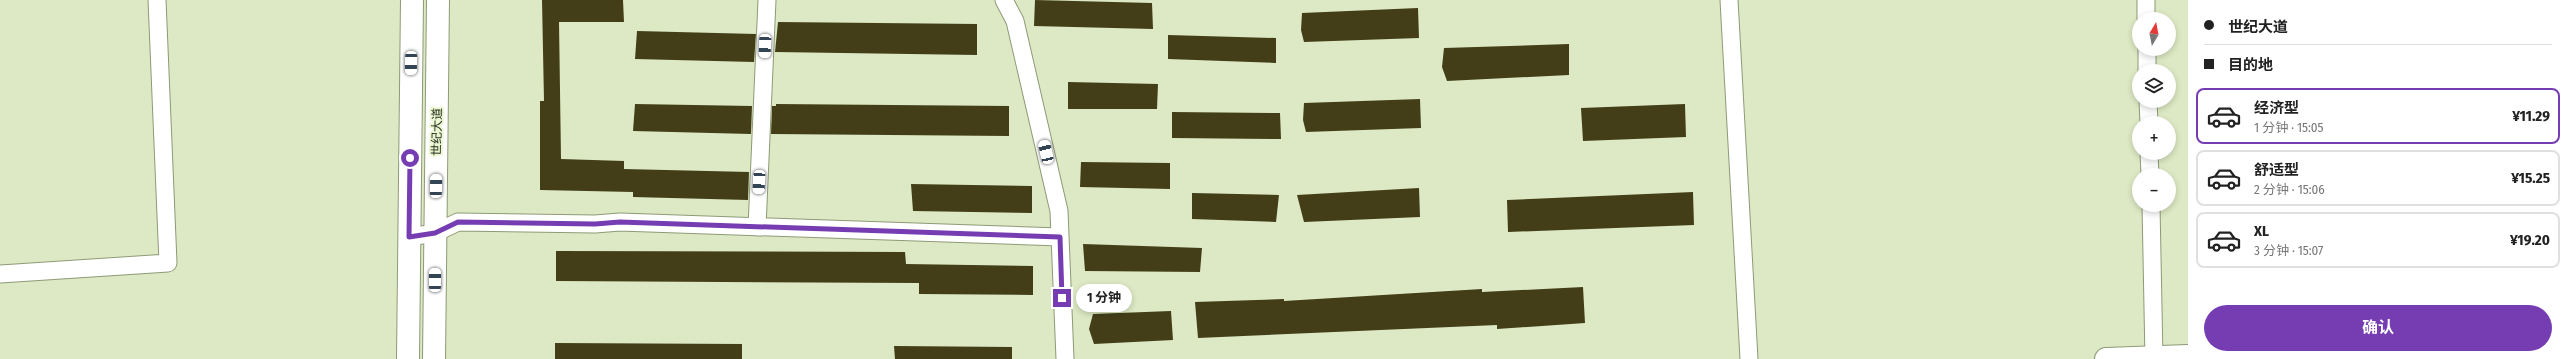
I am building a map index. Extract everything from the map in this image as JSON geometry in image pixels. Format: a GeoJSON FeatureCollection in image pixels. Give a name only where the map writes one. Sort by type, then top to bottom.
{"type":"FeatureCollection","features":[{"type":"Feature","properties":{"kind":"main road"},"geometry":{"type":"LineString","coordinates":[[408,359],[412,0]]}},
{"type":"Feature","properties":{"kind":"main road","name":"世纪大道"},"geometry":{"type":"LineString","coordinates":[[434,359],[438,0]]}},
{"type":"Feature","properties":{"kind":"main road"},"geometry":{"type":"LineString","coordinates":[[2106,359],[2188,356]]}},
{"type":"Feature","properties":{"kind":"street"},"geometry":{"type":"LineString","coordinates":[[0,274],[168,262],[158,0]]}},
{"type":"Feature","properties":{"kind":"street"},"geometry":{"type":"LineString","coordinates":[[757,227],[767,0]]}},
{"type":"Feature","properties":{"kind":"street"},"geometry":{"type":"LineString","coordinates":[[1004,0],[1015,21],[1059,211],[1065,359]]}},
{"type":"Feature","properties":{"kind":"street"},"geometry":{"type":"LineString","coordinates":[[1729,0],[1750,359]]}},
{"type":"Feature","properties":{"kind":"street"},"geometry":{"type":"LineString","coordinates":[[2146,0],[2146,12]]}},
{"type":"Feature","properties":{"kind":"street"},"geometry":{"type":"LineString","coordinates":[[2150,212],[2154,358]]}},
{"type":"Feature","properties":{"kind":"street"},"geometry":{"type":"LineString","coordinates":[[409,237],[435,233],[458,222],[595,224],[620,222],[1060,237]]}},
{"type":"Feature","properties":{"kind":"building"},"geometry":{"type":"Polygon","coordinates":[[[542,0],[623,0],[624,22],[559,22],[561,159],[624,161],[624,169],[749,172],[748,200],[633,197],[633,192],[540,190],[540,101],[544,101],[542,0]]]}},
{"type":"Feature","properties":{"kind":"building"},"geometry":{"type":"Polygon","coordinates":[[[1035,0],[1152,3],[1153,29],[1034,26],[1035,0]]]}},
{"type":"Feature","properties":{"kind":"building"},"geometry":{"type":"Polygon","coordinates":[[[1418,8],[1419,38],[1304,42],[1301,30],[1302,13],[1418,8]]]}},
{"type":"Feature","properties":{"kind":"building"},"geometry":{"type":"Polygon","coordinates":[[[778,22],[977,24],[977,55],[775,52],[778,22]]]}},
{"type":"Feature","properties":{"kind":"building"},"geometry":{"type":"Polygon","coordinates":[[[637,31],[756,34],[754,62],[635,59],[637,31]]]}},
{"type":"Feature","properties":{"kind":"building"},"geometry":{"type":"Polygon","coordinates":[[[1168,35],[1276,38],[1276,63],[1168,59],[1168,35]]]}},
{"type":"Feature","properties":{"kind":"building"},"geometry":{"type":"Polygon","coordinates":[[[1569,44],[1569,75],[1447,81],[1442,67],[1444,48],[1569,44]]]}},
{"type":"Feature","properties":{"kind":"building"},"geometry":{"type":"Polygon","coordinates":[[[1068,82],[1158,84],[1157,109],[1068,109],[1068,82]]]}},
{"type":"Feature","properties":{"kind":"building"},"geometry":{"type":"Polygon","coordinates":[[[1420,99],[1421,128],[1306,132],[1303,120],[1304,103],[1420,99]]]}},
{"type":"Feature","properties":{"kind":"building"},"geometry":{"type":"Polygon","coordinates":[[[635,104],[752,106],[751,134],[633,131],[635,104]]]}},
{"type":"Feature","properties":{"kind":"building"},"geometry":{"type":"Polygon","coordinates":[[[776,104],[1009,106],[1009,136],[771,134],[772,106],[776,106],[776,104]]]}},
{"type":"Feature","properties":{"kind":"building"},"geometry":{"type":"Polygon","coordinates":[[[1685,104],[1686,137],[1583,141],[1581,108],[1685,104]]]}},
{"type":"Feature","properties":{"kind":"building"},"geometry":{"type":"Polygon","coordinates":[[[1172,112],[1280,113],[1281,139],[1172,138],[1172,112]]]}},
{"type":"Feature","properties":{"kind":"building"},"geometry":{"type":"Polygon","coordinates":[[[1081,162],[1170,163],[1170,189],[1080,187],[1081,162]]]}},
{"type":"Feature","properties":{"kind":"building"},"geometry":{"type":"Polygon","coordinates":[[[911,184],[1032,186],[1032,213],[913,211],[911,184]]]}},
{"type":"Feature","properties":{"kind":"building"},"geometry":{"type":"Polygon","coordinates":[[[1419,188],[1420,217],[1304,222],[1297,195],[1419,188]]]}},
{"type":"Feature","properties":{"kind":"building"},"geometry":{"type":"Polygon","coordinates":[[[1693,192],[1694,225],[1508,232],[1507,200],[1693,192]]]}},
{"type":"Feature","properties":{"kind":"building"},"geometry":{"type":"Polygon","coordinates":[[[1192,193],[1279,195],[1276,222],[1192,219],[1192,193]]]}},
{"type":"Feature","properties":{"kind":"building"},"geometry":{"type":"Polygon","coordinates":[[[1083,244],[1202,248],[1200,272],[1085,271],[1083,244]]]}},
{"type":"Feature","properties":{"kind":"building"},"geometry":{"type":"Polygon","coordinates":[[[556,251],[905,252],[906,264],[1033,266],[1033,295],[919,294],[919,283],[556,281],[556,251]]]}},
{"type":"Feature","properties":{"kind":"building"},"geometry":{"type":"Polygon","coordinates":[[[1583,287],[1585,323],[1497,329],[1497,325],[1198,338],[1195,302],[1284,299],[1284,301],[1482,289],[1482,292],[1583,287]]]}},
{"type":"Feature","properties":{"kind":"building"},"geometry":{"type":"Polygon","coordinates":[[[1171,311],[1173,340],[1094,344],[1089,329],[1093,314],[1171,311]]]}},
{"type":"Feature","properties":{"kind":"building"},"geometry":{"type":"Polygon","coordinates":[[[555,343],[742,344],[742,359],[555,359],[555,343]]]}},
{"type":"Feature","properties":{"kind":"building"},"geometry":{"type":"Polygon","coordinates":[[[894,346],[1012,347],[1012,359],[895,359],[894,346]]]}},
{"type":"Feature","properties":{"kind":"route"},"geometry":{"type":"LineString","coordinates":[[410,158],[409,237],[435,233],[458,222],[595,224],[620,222],[1060,237],[1062,298]]}}]}
